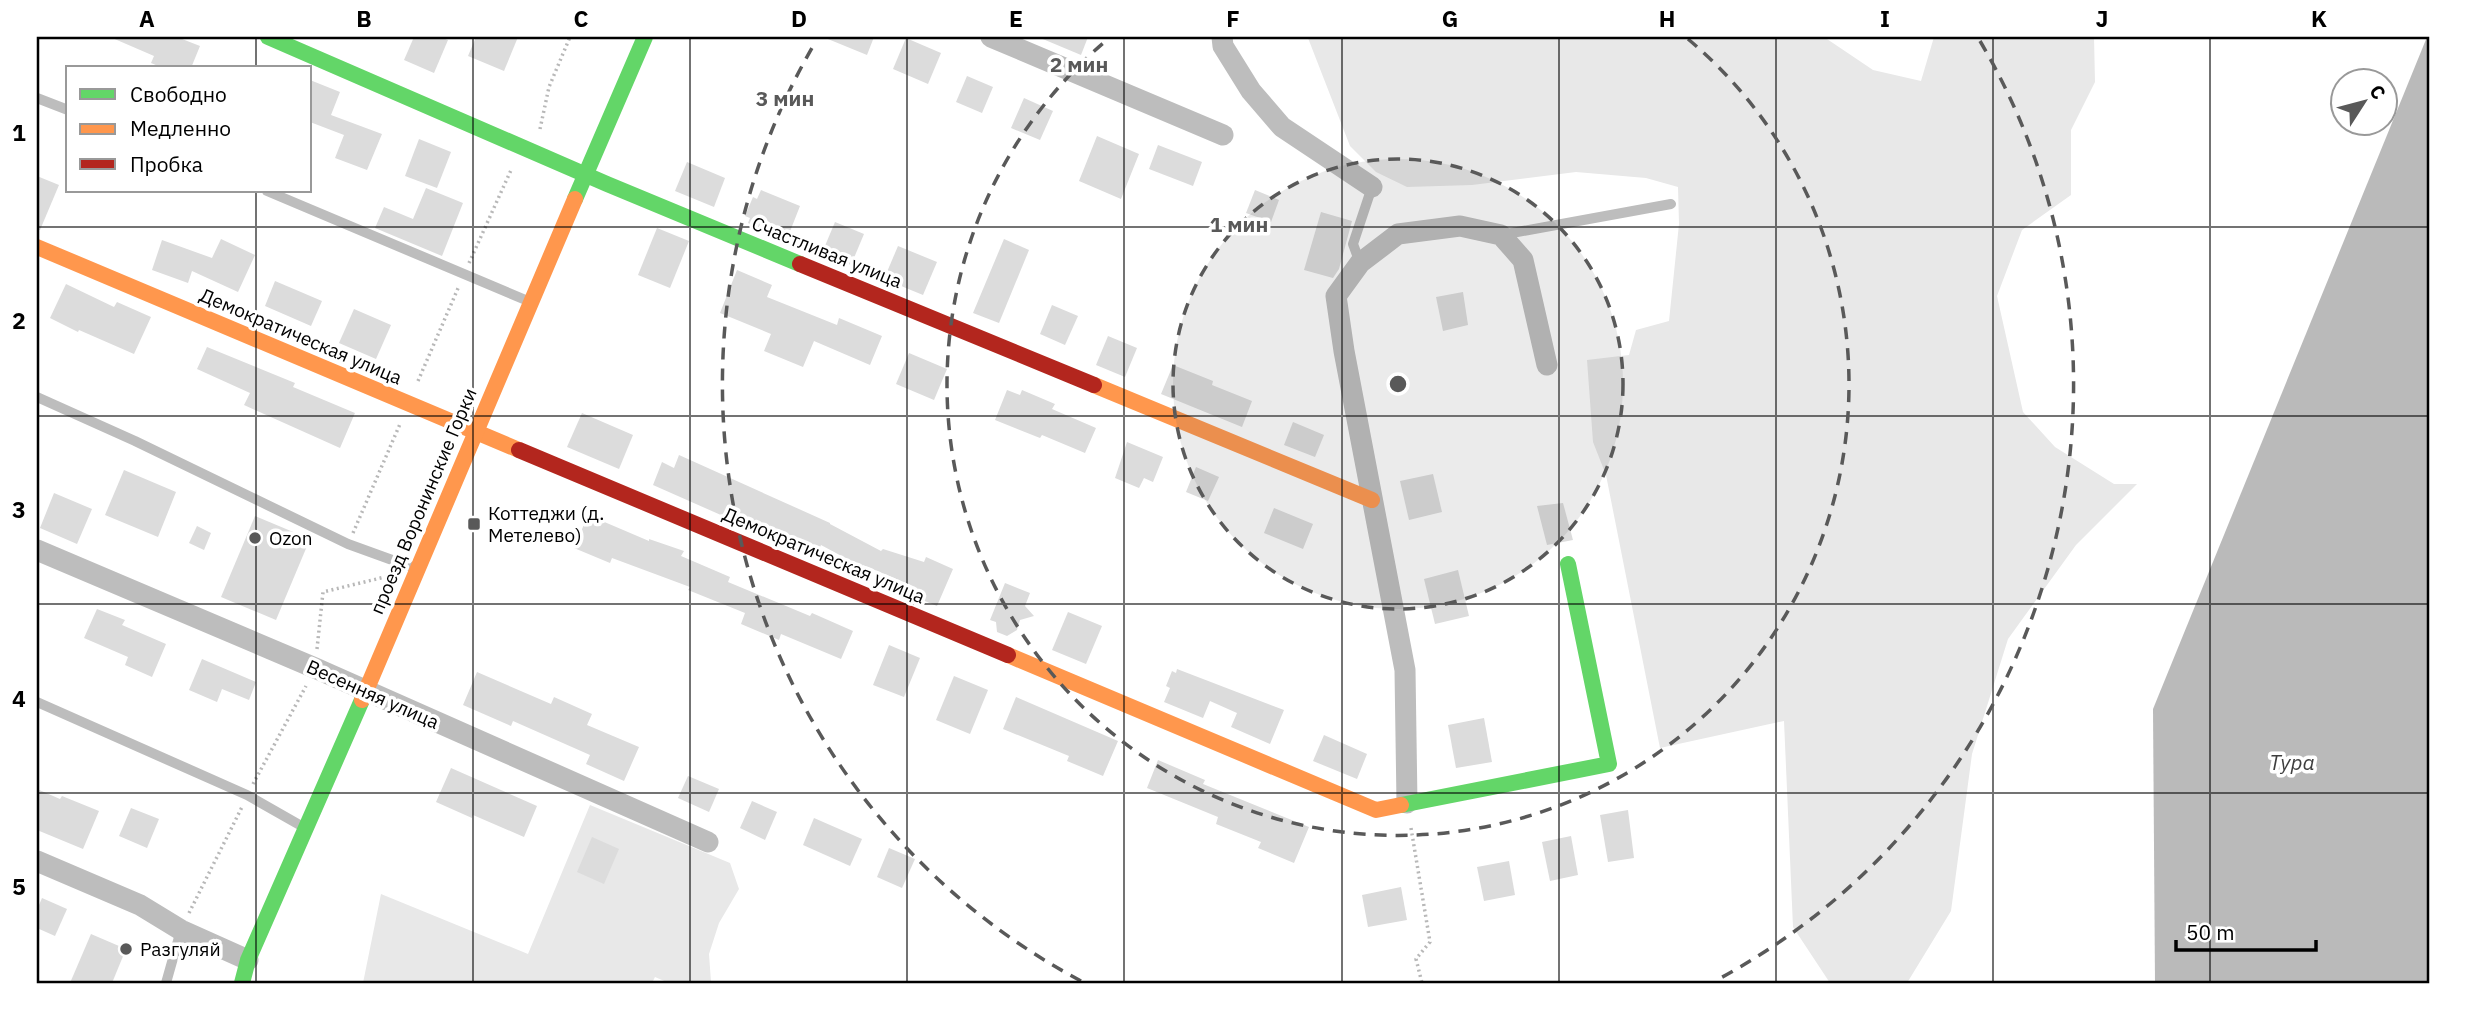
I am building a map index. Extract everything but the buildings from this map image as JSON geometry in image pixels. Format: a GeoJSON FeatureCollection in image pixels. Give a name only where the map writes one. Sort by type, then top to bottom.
{"type":"FeatureCollection","features":[{"type":"Feature","properties":{"kind":"street","name":"Счастливая улица"},"geometry":{"type":"LineString","coordinates":[[268,37],[585,175],[1372,500]]}},
{"type":"Feature","properties":{"kind":"street"},"geometry":{"type":"LineString","coordinates":[[990,37],[1223,135]]}},
{"type":"Feature","properties":{"kind":"street"},"geometry":{"type":"LineString","coordinates":[[1222,37],[1223,46],[1251,91],[1282,127],[1372,187]]}},
{"type":"Feature","properties":{"kind":"street","name":"проезд Воронинские Горки"},"geometry":{"type":"LineString","coordinates":[[242,983],[248,960],[419,569],[585,175],[639,38]]}},
{"type":"Feature","properties":{"kind":"street"},"geometry":{"type":"LineString","coordinates":[[1407,803],[1405,670],[1336,296],[1360,263],[1398,234],[1460,226],[1501,235],[1524,260],[1547,365]]}},
{"type":"Feature","properties":{"kind":"street","name":"Демократическая улица"},"geometry":{"type":"LineString","coordinates":[[37,247],[1376,810],[1609,764],[1569,564]]}},
{"type":"Feature","properties":{"kind":"street","name":"Весенняя улица"},"geometry":{"type":"LineString","coordinates":[[37,550],[315,668],[708,842]]}},
{"type":"Feature","properties":{"kind":"street"},"geometry":{"type":"LineString","coordinates":[[37,861],[140,905],[181,930],[248,960]]}},
{"type":"Feature","properties":{"kind":"lane"},"geometry":{"type":"LineString","coordinates":[[37,98],[66,109]]}},
{"type":"Feature","properties":{"kind":"lane"},"geometry":{"type":"LineString","coordinates":[[1360,263],[1353,244],[1372,187]]}},
{"type":"Feature","properties":{"kind":"lane"},"geometry":{"type":"LineString","coordinates":[[269,192],[531,302]]}},
{"type":"Feature","properties":{"kind":"lane"},"geometry":{"type":"LineString","coordinates":[[1501,235],[1671,204]]}},
{"type":"Feature","properties":{"kind":"lane"},"geometry":{"type":"LineString","coordinates":[[37,397],[348,544],[419,569]]}},
{"type":"Feature","properties":{"kind":"lane"},"geometry":{"type":"LineString","coordinates":[[37,702],[247,795],[304,828]]}},
{"type":"Feature","properties":{"kind":"lane"},"geometry":{"type":"LineString","coordinates":[[166,983],[181,930]]}},
{"type":"Feature","properties":{"kind":"path"},"geometry":{"type":"LineString","coordinates":[[181,930],[247,795],[315,668],[323,592],[419,569]]}},
{"type":"Feature","properties":{"kind":"path"},"geometry":{"type":"LineString","coordinates":[[1407,803],[1430,942],[1416,960],[1422,983]]}},
{"type":"Feature","properties":{"kind":"shaded area"},"geometry":{"type":"Polygon","coordinates":[[[1305,37],[1824,37],[1873,70],[1921,81],[1934,37],[2094,37],[2095,82],[2071,130],[2071,195],[2022,230],[1997,296],[2023,412],[2055,447],[2114,484],[2137,484],[2076,545],[2008,639],[1972,754],[1951,911],[1907,983],[1830,983],[1793,927],[1784,721],[1660,748],[1606,475],[1593,442],[1587,360],[1629,355],[1636,330],[1669,321],[1679,224],[1678,187],[1646,178],[1576,172],[1472,185],[1407,187],[1376,172],[1350,146],[1308,38],[1305,37]]]}},
{"type":"Feature","properties":{"kind":"shaded area"},"geometry":{"type":"Polygon","coordinates":[[[590,805],[730,863],[739,889],[719,923],[709,954],[711,982],[669,983],[655,977],[652,983],[363,983],[381,894],[528,954],[590,805]]]}},
{"type":"Feature","properties":{"kind":"water","name":"Тура"},"geometry":{"type":"Polygon","coordinates":[[[2429,37],[2429,983],[2155,983],[2153,709],[2387,136],[2400,136],[2400,103],[2429,37]]]}},
{"type":"Feature","properties":{"kind":"traffic: fast"},"geometry":{"type":"LineString","coordinates":[[268,37],[607,184],[800,264]]}},
{"type":"Feature","properties":{"kind":"traffic: fast"},"geometry":{"type":"LineString","coordinates":[[575,199],[645,37]]}},
{"type":"Feature","properties":{"kind":"traffic: fast"},"geometry":{"type":"LineString","coordinates":[[1401,805],[1609,764],[1568,564]]}},
{"type":"Feature","properties":{"kind":"traffic: fast"},"geometry":{"type":"LineString","coordinates":[[242,983],[248,960],[362,700]]}},
{"type":"Feature","properties":{"kind":"traffic: slow"},"geometry":{"type":"LineString","coordinates":[[362,700],[575,199]]}},
{"type":"Feature","properties":{"kind":"traffic: slow"},"geometry":{"type":"LineString","coordinates":[[37,247],[519,450]]}},
{"type":"Feature","properties":{"kind":"traffic: slow"},"geometry":{"type":"LineString","coordinates":[[1094,385],[1372,500]]}},
{"type":"Feature","properties":{"kind":"traffic: slow"},"geometry":{"type":"LineString","coordinates":[[1008,655],[1376,810],[1401,805]]}},
{"type":"Feature","properties":{"kind":"traffic: jam"},"geometry":{"type":"LineString","coordinates":[[800,264],[1094,385]]}},
{"type":"Feature","properties":{"kind":"traffic: jam"},"geometry":{"type":"LineString","coordinates":[[519,450],[1008,655]]}},
{"type":"Feature","properties":{"kind":"place","name":"Коттеджи (д. Метелево)"},"geometry":{"type":"Point","coordinates":[474,524]}},
{"type":"Feature","properties":{"kind":"place","name":"Ozon"},"geometry":{"type":"Point","coordinates":[255,538]}},
{"type":"Feature","properties":{"kind":"place","name":"Разгуляй"},"geometry":{"type":"Point","coordinates":[126,949]}}]}
